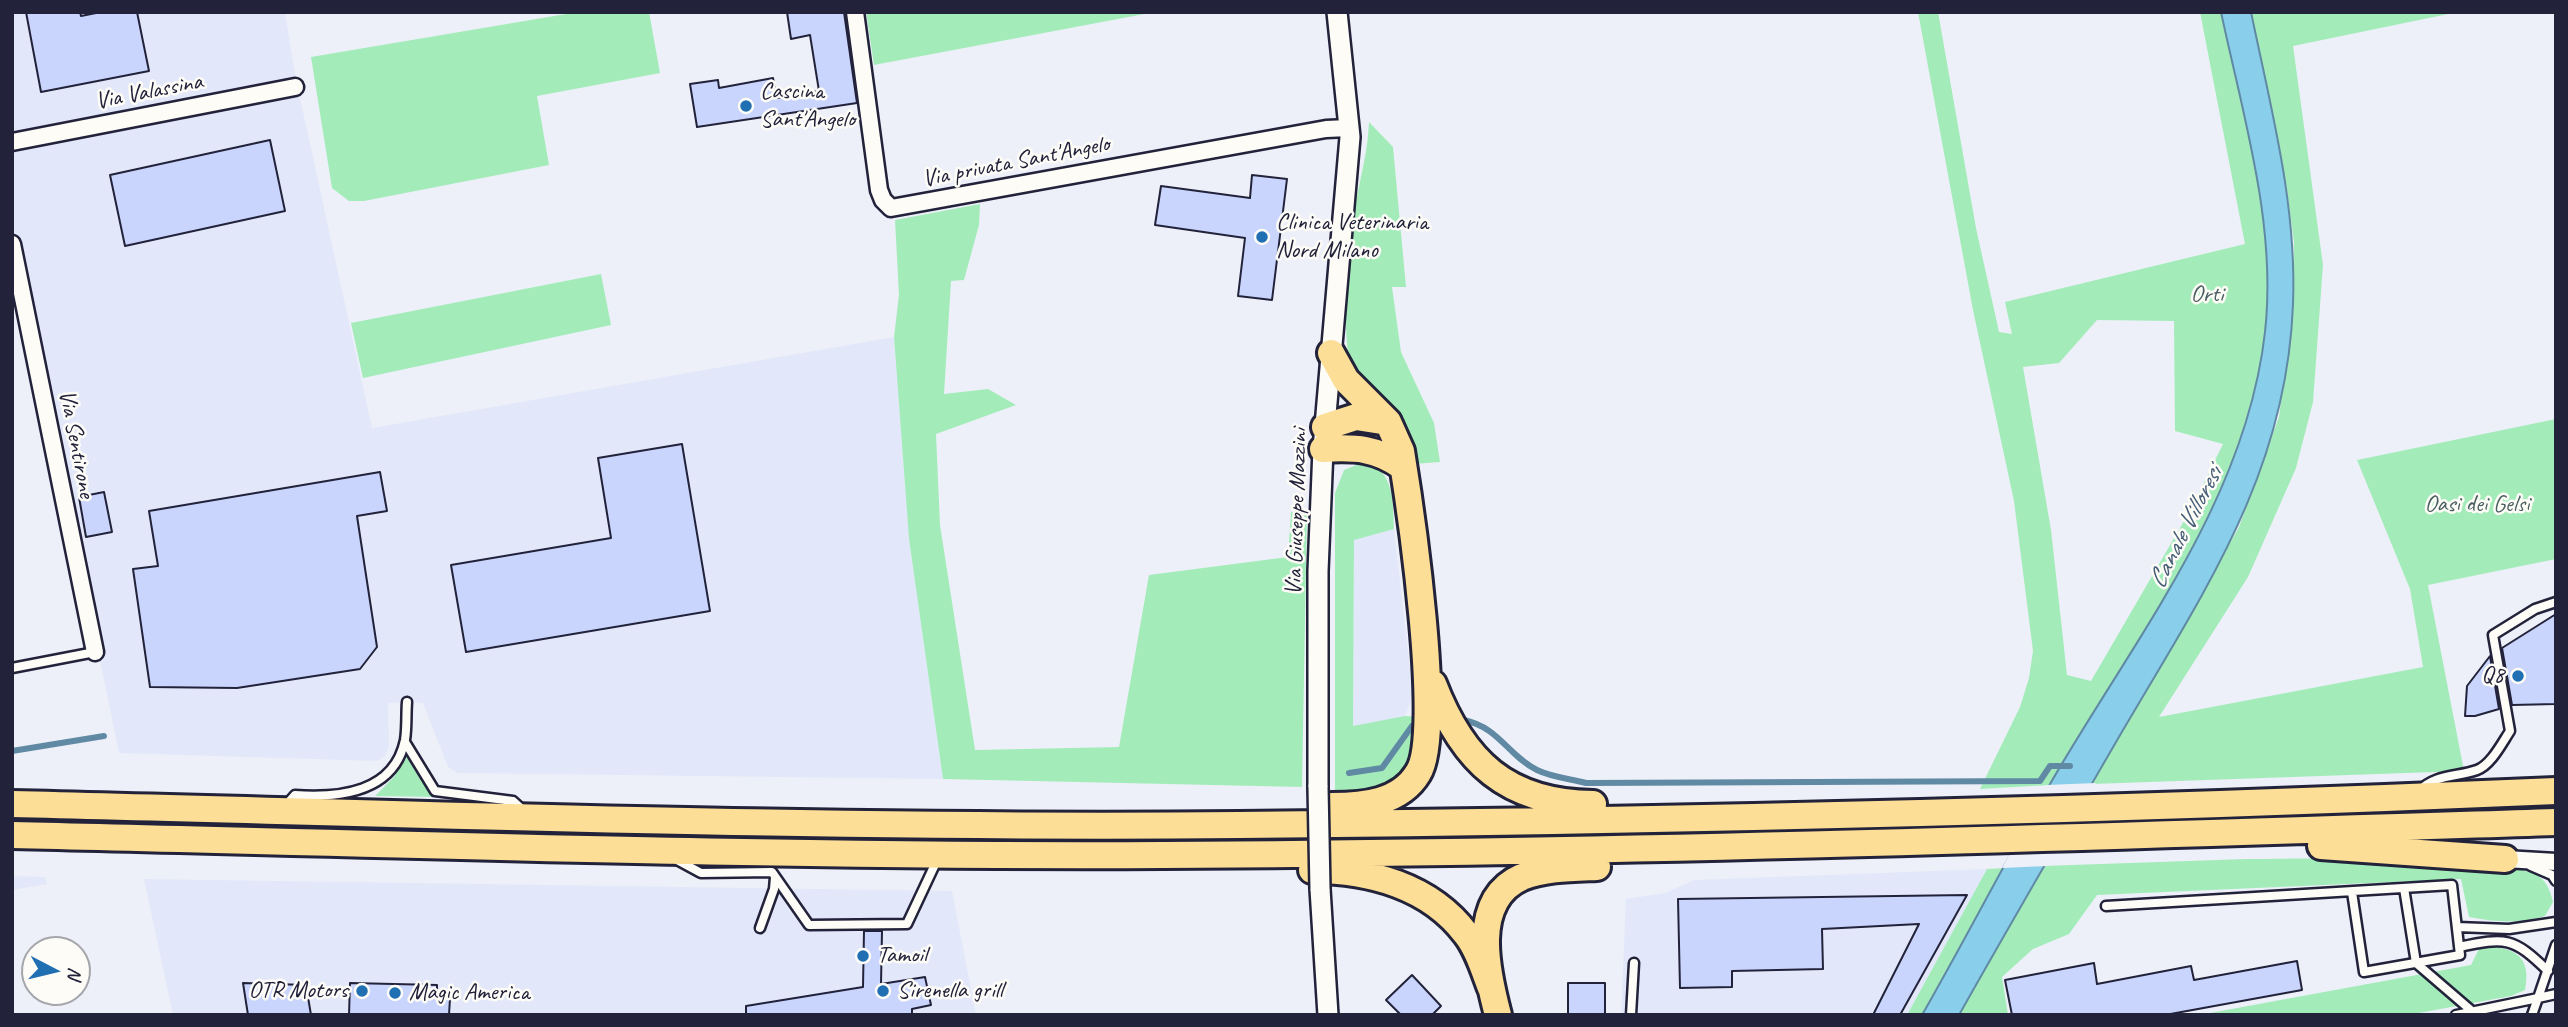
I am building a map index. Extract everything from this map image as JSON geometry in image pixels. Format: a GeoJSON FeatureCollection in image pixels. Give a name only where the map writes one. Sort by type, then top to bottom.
{"type":"FeatureCollection","features":[{"type":"Feature","properties":{"kind":"highway"},"geometry":{"type":"LineString","coordinates":[[1238,825],[1252,808],[1360,806],[1384,799],[1407,786],[1418,774],[1427,749],[1426,666],[1403,467],[1396,437],[1388,422],[1346,380],[1331,353]]}},
{"type":"Feature","properties":{"kind":"highway"},"geometry":{"type":"LineString","coordinates":[[1324,438],[1356,417],[1388,422]]}},
{"type":"Feature","properties":{"kind":"highway"},"geometry":{"type":"LineString","coordinates":[[1324,438],[1375,450],[1403,467]]}},
{"type":"Feature","properties":{"kind":"highway"},"geometry":{"type":"LineString","coordinates":[[1426,666],[1443,710],[1458,737],[1470,754],[1501,780],[1547,800],[1588,804],[1667,804],[1693,817]]}},
{"type":"Feature","properties":{"kind":"highway"},"geometry":{"type":"LineString","coordinates":[[12,804],[529,816],[1238,825],[2019,810],[2556,791]]}},
{"type":"Feature","properties":{"kind":"highway"},"geometry":{"type":"LineString","coordinates":[[12,835],[655,849],[1158,855],[1694,849],[2002,842],[2556,822]]}},
{"type":"Feature","properties":{"kind":"highway"},"geometry":{"type":"LineString","coordinates":[[2085,838],[2360,847],[2505,859]]}},
{"type":"Feature","properties":{"kind":"highway"},"geometry":{"type":"LineString","coordinates":[[1491,988],[1486,937],[1497,899],[1508,886],[1538,872],[1645,865],[1694,849]]}},
{"type":"Feature","properties":{"kind":"highway"},"geometry":{"type":"LineString","coordinates":[[1158,855],[1250,869],[1341,870],[1388,880],[1433,902],[1451,917],[1476,951],[1491,988],[1498,1015]]}},
{"type":"Feature","properties":{"kind":"street","name":"Via privata Sant'Angelo"},"geometry":{"type":"LineString","coordinates":[[855,12],[879,190],[883,200],[891,208],[1112,166],[1326,129],[1349,128]]}},
{"type":"Feature","properties":{"kind":"street","name":"Via Giuseppe Mazzini"},"geometry":{"type":"LineString","coordinates":[[1328,1015],[1320,888],[1318,598],[1324,438],[1349,128],[1337,12]]}},
{"type":"Feature","properties":{"kind":"street","name":"Via Valassina"},"geometry":{"type":"LineString","coordinates":[[12,142],[295,87]]}},
{"type":"Feature","properties":{"kind":"street","name":"Via Sentirone"},"geometry":{"type":"LineString","coordinates":[[12,244],[94,652]]}},
{"type":"Feature","properties":{"kind":"street"},"geometry":{"type":"LineString","coordinates":[[2505,859],[2556,862]]}},
{"type":"Feature","properties":{"kind":"lane"},"geometry":{"type":"LineString","coordinates":[[2414,797],[2429,780],[2479,770],[2493,757],[2510,731],[2493,635],[2535,608],[2556,602]]}},
{"type":"Feature","properties":{"kind":"lane"},"geometry":{"type":"LineString","coordinates":[[12,668],[94,652]]}},
{"type":"Feature","properties":{"kind":"lane"},"geometry":{"type":"LineString","coordinates":[[281,811],[295,795],[322,797],[363,792],[392,768],[405,742],[407,702]]}},
{"type":"Feature","properties":{"kind":"lane"},"geometry":{"type":"LineString","coordinates":[[405,742],[435,791],[513,801],[529,816]]}},
{"type":"Feature","properties":{"kind":"lane"},"geometry":{"type":"LineString","coordinates":[[655,849],[701,873],[772,872],[809,925],[907,924],[941,853]]}},
{"type":"Feature","properties":{"kind":"lane"},"geometry":{"type":"LineString","coordinates":[[2505,859],[2538,867],[2552,874],[2556,881]]}},
{"type":"Feature","properties":{"kind":"lane"},"geometry":{"type":"LineString","coordinates":[[760,928],[774,889],[775,877]]}},
{"type":"Feature","properties":{"kind":"lane"},"geometry":{"type":"LineString","coordinates":[[2106,906],[2452,885],[2460,955],[2364,972],[2353,892]]}},
{"type":"Feature","properties":{"kind":"lane"},"geometry":{"type":"LineString","coordinates":[[2404,888],[2416,962],[2473,1012]]}},
{"type":"Feature","properties":{"kind":"lane"},"geometry":{"type":"LineString","coordinates":[[2457,927],[2509,929],[2556,922]]}},
{"type":"Feature","properties":{"kind":"lane"},"geometry":{"type":"LineString","coordinates":[[2459,947],[2510,941],[2521,946],[2548,971]]}},
{"type":"Feature","properties":{"kind":"lane"},"geometry":{"type":"LineString","coordinates":[[2532,1015],[2556,945]]}},
{"type":"Feature","properties":{"kind":"lane"},"geometry":{"type":"LineString","coordinates":[[1631,1015],[1634,963]]}},
{"type":"Feature","properties":{"kind":"lane"},"geometry":{"type":"LineString","coordinates":[[2456,1015],[2556,994]]}},
{"type":"Feature","properties":{"kind":"shaded area"},"geometry":{"type":"Polygon","coordinates":[[[12,12],[285,12],[295,75],[372,428],[894,337],[909,539],[943,779],[458,773],[448,767],[423,703],[407,702],[388,703],[389,746],[385,756],[377,761],[119,753],[12,229],[12,12]]]}},
{"type":"Feature","properties":{"kind":"shaded area"},"geometry":{"type":"Polygon","coordinates":[[[1394,529],[1413,695],[1405,716],[1353,727],[1354,539],[1394,529]]]}},
{"type":"Feature","properties":{"kind":"shaded area"},"geometry":{"type":"Polygon","coordinates":[[[1987,869],[1907,1015],[1621,1015],[1626,899],[1665,893],[1694,880],[1987,869]]]}},
{"type":"Feature","properties":{"kind":"shaded area"},"geometry":{"type":"Polygon","coordinates":[[[12,876],[45,877],[47,884],[12,890],[12,876]]]}},
{"type":"Feature","properties":{"kind":"shaded area"},"geometry":{"type":"Polygon","coordinates":[[[144,879],[952,891],[976,1015],[173,1015],[144,879]]]}},
{"type":"Feature","properties":{"kind":"green space"},"geometry":{"type":"Polygon","coordinates":[[[578,12],[649,12],[660,73],[537,96],[549,165],[364,201],[349,201],[332,188],[311,57],[578,12]]]}},
{"type":"Feature","properties":{"kind":"green space"},"geometry":{"type":"Polygon","coordinates":[[[866,12],[1155,12],[874,65],[866,12]]]}},
{"type":"Feature","properties":{"kind":"green space","name":"Orti"},"geometry":{"type":"Polygon","coordinates":[[[1918,12],[1938,12],[1976,228],[1999,332],[2012,334],[2005,302],[2245,244],[2200,12],[2221,12],[2257,175],[2266,240],[2268,272],[2264,342],[2249,410],[2226,477],[2196,541],[2125,666],[2050,785],[1980,789],[2020,707],[2029,678],[2033,651],[2014,501],[1973,310],[1918,12]],[[2097,320],[2059,363],[2023,367],[2051,530],[2067,675],[2091,681],[2191,509],[2223,444],[2175,431],[2174,321],[2097,320]]]}},
{"type":"Feature","properties":{"kind":"green space","name":"Oasi dei Gelsi"},"geometry":{"type":"Polygon","coordinates":[[[2251,12],[2458,12],[2293,46],[2323,265],[2313,402],[2296,468],[2248,577],[2159,717],[2423,667],[2410,589],[2357,460],[2556,419],[2556,559],[2428,585],[2464,771],[2092,784],[2239,527],[2279,417],[2293,305],[2294,242],[2286,183],[2251,12]]]}},
{"type":"Feature","properties":{"kind":"green space"},"geometry":{"type":"Polygon","coordinates":[[[1369,122],[1393,147],[1406,287],[1392,287],[1401,352],[1434,423],[1440,462],[1413,464],[1351,369],[1346,332],[1348,262],[1369,122]]]}},
{"type":"Feature","properties":{"kind":"green space"},"geometry":{"type":"Polygon","coordinates":[[[980,204],[979,225],[964,280],[951,281],[944,394],[988,389],[1016,405],[936,434],[940,525],[975,750],[1119,747],[1149,575],[1288,557],[1291,512],[1307,511],[1302,787],[943,779],[909,539],[894,337],[899,295],[895,220],[980,204]]]}},
{"type":"Feature","properties":{"kind":"green space"},"geometry":{"type":"Polygon","coordinates":[[[601,274],[611,325],[363,378],[351,323],[601,274]]]}},
{"type":"Feature","properties":{"kind":"green space"},"geometry":{"type":"Polygon","coordinates":[[[1364,462],[1382,472],[1387,480],[1392,498],[1394,529],[1354,540],[1353,726],[1405,716],[1418,717],[1411,767],[1384,791],[1335,800],[1335,493],[1344,470],[1364,462]]]}},
{"type":"Feature","properties":{"kind":"green space"},"geometry":{"type":"Polygon","coordinates":[[[407,757],[420,779],[438,797],[375,796],[393,778],[407,757]]]}},
{"type":"Feature","properties":{"kind":"green space"},"geometry":{"type":"Polygon","coordinates":[[[2353,858],[2489,864],[2522,870],[2541,878],[2553,902],[2545,916],[2535,919],[2507,921],[2469,917],[2461,879],[2097,895],[2069,934],[2033,949],[2002,977],[2008,1015],[1959,1015],[2043,866],[2353,858]]]}},
{"type":"Feature","properties":{"kind":"green space"},"geometry":{"type":"Polygon","coordinates":[[[2006,868],[1922,1015],[1907,1015],[1987,869],[2006,868]]]}},
{"type":"Feature","properties":{"kind":"green space"},"geometry":{"type":"Polygon","coordinates":[[[2490,947],[2509,950],[2521,958],[2526,971],[2525,990],[2511,996],[2408,1015],[2199,1015],[2471,965],[2479,949],[2490,947]]]}},
{"type":"Feature","properties":{"kind":"water"},"geometry":{"type":"Polygon","coordinates":[[[2221,12],[2251,12],[2287,194],[2293,304],[2287,365],[2275,422],[2258,476],[2211,578],[1959,1015],[1922,1015],[2050,784],[2182,568],[2211,512],[2235,454],[2254,394],[2265,332],[2266,251],[2256,171],[2221,12]]]}},
{"type":"Feature","properties":{"kind":"pier"},"geometry":{"type":"Polygon","coordinates":[[[2096,783],[2047,866],[2002,868],[2046,785],[2096,783]]]}},
{"type":"Feature","properties":{"kind":"building"},"geometry":{"type":"Polygon","coordinates":[[[26,12],[80,12],[81,16],[101,12],[137,12],[149,71],[41,92],[26,12]]]}},
{"type":"Feature","properties":{"kind":"building"},"geometry":{"type":"Polygon","coordinates":[[[787,12],[844,12],[857,103],[697,127],[690,84],[718,80],[719,88],[773,78],[777,98],[819,91],[810,35],[791,39],[787,12]]]}},
{"type":"Feature","properties":{"kind":"building"},"geometry":{"type":"Polygon","coordinates":[[[270,140],[285,211],[125,246],[110,175],[270,140]]]}},
{"type":"Feature","properties":{"kind":"building"},"geometry":{"type":"Polygon","coordinates":[[[1252,175],[1287,179],[1272,300],[1238,296],[1245,238],[1155,225],[1161,186],[1250,198],[1252,175]]]}},
{"type":"Feature","properties":{"kind":"building"},"geometry":{"type":"Polygon","coordinates":[[[682,444],[710,611],[466,652],[451,565],[611,538],[598,458],[682,444]]]}},
{"type":"Feature","properties":{"kind":"building"},"geometry":{"type":"Polygon","coordinates":[[[380,472],[387,511],[357,516],[377,647],[360,669],[237,688],[150,687],[133,569],[158,566],[149,511],[380,472]]]}},
{"type":"Feature","properties":{"kind":"building"},"geometry":{"type":"Polygon","coordinates":[[[104,492],[112,532],[86,537],[79,497],[104,492]]]}},
{"type":"Feature","properties":{"kind":"building"},"geometry":{"type":"Polygon","coordinates":[[[2556,614],[2556,704],[2512,705],[2502,648],[2556,614]]]}},
{"type":"Feature","properties":{"kind":"building"},"geometry":{"type":"Polygon","coordinates":[[[2490,656],[2499,709],[2465,716],[2467,686],[2490,656]]]}},
{"type":"Feature","properties":{"kind":"building"},"geometry":{"type":"Polygon","coordinates":[[[1967,895],[1900,1015],[1873,1015],[1919,924],[1822,929],[1823,969],[1732,971],[1732,987],[1680,988],[1678,899],[1967,895]]]}},
{"type":"Feature","properties":{"kind":"building","name":"Sirenella grill"},"geometry":{"type":"Polygon","coordinates":[[[864,931],[882,931],[881,984],[925,977],[931,1005],[912,1009],[912,1015],[746,1015],[746,1006],[863,987],[864,931]]]}},
{"type":"Feature","properties":{"kind":"building"},"geometry":{"type":"Polygon","coordinates":[[[2297,961],[2302,990],[2165,1015],[2012,1015],[2005,980],[2094,963],[2097,984],[2191,966],[2194,980],[2297,961]]]}},
{"type":"Feature","properties":{"kind":"building"},"geometry":{"type":"Polygon","coordinates":[[[1412,975],[1441,1006],[1432,1015],[1401,1015],[1386,1000],[1412,975]]]}},
{"type":"Feature","properties":{"kind":"building"},"geometry":{"type":"Polygon","coordinates":[[[243,983],[306,985],[311,1015],[248,1015],[243,983]]]}},
{"type":"Feature","properties":{"kind":"building"},"geometry":{"type":"Polygon","coordinates":[[[350,983],[437,985],[437,997],[450,998],[449,1015],[349,1015],[350,983]]]}},
{"type":"Feature","properties":{"kind":"building"},"geometry":{"type":"Polygon","coordinates":[[[1568,983],[1605,983],[1605,1015],[1568,1015],[1568,983]]]}},
{"type":"Feature","properties":{"kind":"waterway"},"geometry":{"type":"LineString","coordinates":[[1464,720],[1495,735],[1518,757],[1537,770],[1586,783],[2040,781],[2050,766],[2070,766]]}},
{"type":"Feature","properties":{"kind":"waterway"},"geometry":{"type":"LineString","coordinates":[[1349,773],[1382,768],[1412,726]]}},
{"type":"Feature","properties":{"kind":"waterway"},"geometry":{"type":"LineString","coordinates":[[12,751],[104,736]]}},
{"type":"Feature","properties":{"kind":"place","name":"Cascina Sant'Angelo"},"geometry":{"type":"Point","coordinates":[746,106]}},
{"type":"Feature","properties":{"kind":"place","name":"Clinica Veterinaria Nord Milano"},"geometry":{"type":"Point","coordinates":[1262,237]}},
{"type":"Feature","properties":{"kind":"place","name":"Q8"},"geometry":{"type":"Point","coordinates":[2518,676]}},
{"type":"Feature","properties":{"kind":"place","name":"Tamoil"},"geometry":{"type":"Point","coordinates":[863,956]}},
{"type":"Feature","properties":{"kind":"place","name":"OTR Motors"},"geometry":{"type":"Point","coordinates":[362,991]}},
{"type":"Feature","properties":{"kind":"place","name":"Sirenella grill"},"geometry":{"type":"Point","coordinates":[883,991]}},
{"type":"Feature","properties":{"kind":"place","name":"Magic America"},"geometry":{"type":"Point","coordinates":[395,993]}},
{"type":"Feature","properties":{"kind":"water label","name":"Canale Villoresi"},"geometry":{"type":"Point","coordinates":[2186,528]}}]}
